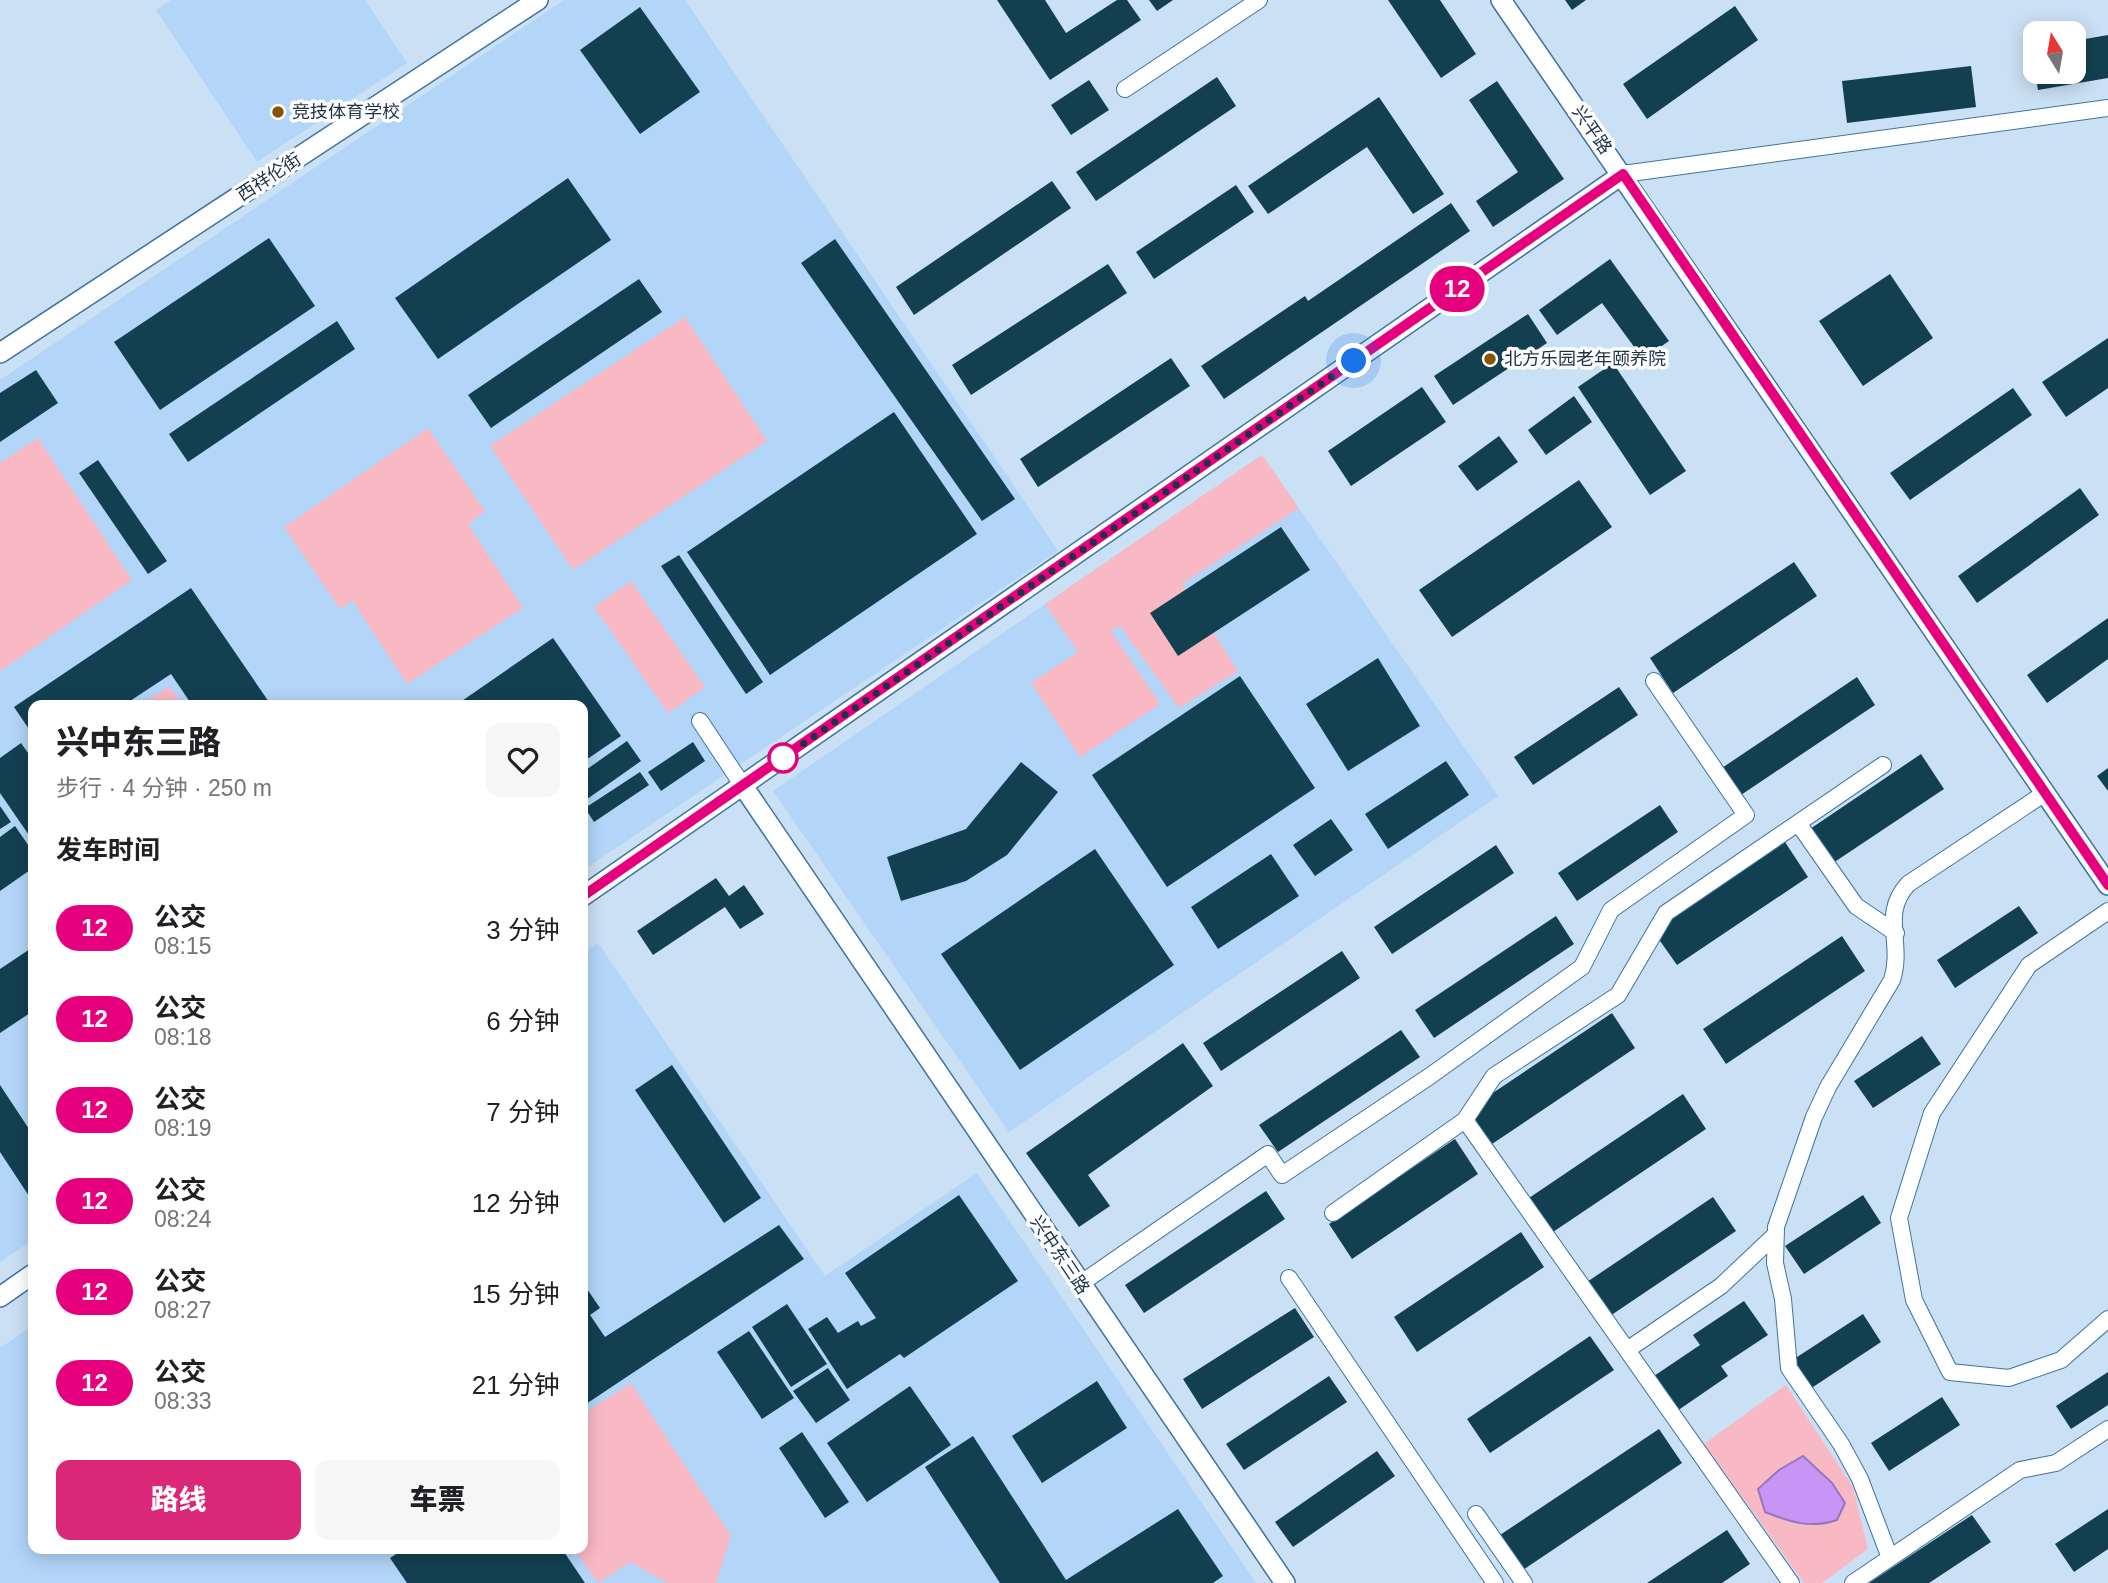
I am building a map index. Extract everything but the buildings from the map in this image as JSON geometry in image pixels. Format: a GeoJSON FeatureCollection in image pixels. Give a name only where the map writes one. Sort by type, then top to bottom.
{"type":"FeatureCollection","features":[{"type":"Feature","properties":{"kind":"street","name":"西祥伦街"},"geometry":{"type":"LineString","coordinates":[[0,353],[538,0]]}},
{"type":"Feature","properties":{"kind":"street"},"geometry":{"type":"LineString","coordinates":[[1125,89],[1259,0]]}},
{"type":"Feature","properties":{"kind":"street","name":"兴平路"},"geometry":{"type":"LineString","coordinates":[[1501,0],[1623,174],[2108,886]]}},
{"type":"Feature","properties":{"kind":"street"},"geometry":{"type":"LineString","coordinates":[[588,893],[1623,174],[2108,108]]}},
{"type":"Feature","properties":{"kind":"street"},"geometry":{"type":"LineString","coordinates":[[1080,1284],[1268,1154],[1282,1175],[1430,1076],[1582,967],[1611,910],[1746,814],[1654,681]]}},
{"type":"Feature","properties":{"kind":"street"},"geometry":{"type":"LineString","coordinates":[[700,721],[743,786]]}},
{"type":"Feature","properties":{"kind":"street"},"geometry":{"type":"LineString","coordinates":[[1333,1213],[1465,1120],[1494,1076],[1619,995],[1666,913],[1883,765]]}},
{"type":"Feature","properties":{"kind":"street","name":"兴中东三路"},"geometry":{"type":"LineString","coordinates":[[743,786],[1285,1583]]}},
{"type":"Feature","properties":{"kind":"street"},"geometry":{"type":"LineString","coordinates":[[1890,1558],[1860,1479],[1841,1444],[1789,1368],[1783,1299],[1775,1263],[1776,1234],[1795,1166],[1814,1117],[1828,1087],[1892,980],[1898,962],[1892,912],[1895,898],[1908,884],[2045,793]]}},
{"type":"Feature","properties":{"kind":"street"},"geometry":{"type":"LineString","coordinates":[[1798,823],[1856,906],[1896,933]]}},
{"type":"Feature","properties":{"kind":"street"},"geometry":{"type":"LineString","coordinates":[[2108,911],[2029,965],[1932,1113],[1899,1218],[1914,1300],[1950,1372],[2009,1378],[2061,1360],[2108,1319]]}},
{"type":"Feature","properties":{"kind":"street"},"geometry":{"type":"LineString","coordinates":[[1465,1120],[1791,1583]]}},
{"type":"Feature","properties":{"kind":"street"},"geometry":{"type":"LineString","coordinates":[[1627,1350],[1721,1286],[1776,1234]]}},
{"type":"Feature","properties":{"kind":"street"},"geometry":{"type":"LineString","coordinates":[[0,1297],[28,1277]]}},
{"type":"Feature","properties":{"kind":"street"},"geometry":{"type":"LineString","coordinates":[[1289,1278],[1495,1583]]}},
{"type":"Feature","properties":{"kind":"street"},"geometry":{"type":"LineString","coordinates":[[1853,1583],[2020,1470],[2056,1462],[2108,1429]]}},
{"type":"Feature","properties":{"kind":"street"},"geometry":{"type":"LineString","coordinates":[[1476,1514],[1524,1583]]}},
{"type":"Feature","properties":{"kind":"shaded area","name":"竞技体育学校"},"geometry":{"type":"Polygon","coordinates":[[[171,0],[365,0],[407,63],[257,162],[156,10],[171,0]]]}},
{"type":"Feature","properties":{"kind":"shaded area"},"geometry":{"type":"Polygon","coordinates":[[[564,0],[685,0],[1058,551],[588,867],[588,700],[28,700],[28,1243],[0,1262],[0,380],[564,0]]]}},
{"type":"Feature","properties":{"kind":"shaded area"},"geometry":{"type":"Polygon","coordinates":[[[685,317],[767,441],[573,570],[490,446],[685,317]]]}},
{"type":"Feature","properties":{"kind":"shaded area"},"geometry":{"type":"Polygon","coordinates":[[[428,428],[485,511],[468,524],[523,608],[407,684],[352,600],[340,609],[284,527],[428,428]]]}},
{"type":"Feature","properties":{"kind":"shaded area"},"geometry":{"type":"Polygon","coordinates":[[[38,438],[132,580],[0,671],[0,463],[38,438]]]}},
{"type":"Feature","properties":{"kind":"shaded area"},"geometry":{"type":"Polygon","coordinates":[[[1262,455],[1498,796],[1009,1132],[773,791],[1262,455]]]}},
{"type":"Feature","properties":{"kind":"shaded area"},"geometry":{"type":"Polygon","coordinates":[[[1262,455],[1299,508],[1182,584],[1238,671],[1179,708],[1120,626],[1111,631],[1160,704],[1080,757],[1031,683],[1078,652],[1045,604],[1262,455]]]}},
{"type":"Feature","properties":{"kind":"shaded area"},"geometry":{"type":"Polygon","coordinates":[[[631,581],[705,687],[668,713],[594,607],[631,581]]]}},
{"type":"Feature","properties":{"kind":"shaded area"},"geometry":{"type":"Polygon","coordinates":[[[169,686],[179,700],[148,700],[169,686]]]}},
{"type":"Feature","properties":{"kind":"shaded area"},"geometry":{"type":"Polygon","coordinates":[[[598,943],[825,1276],[977,1173],[1256,1583],[0,1583],[0,1348],[28,1328],[28,1554],[588,1554],[588,950],[598,943]]]}},
{"type":"Feature","properties":{"kind":"shaded area"},"geometry":{"type":"Polygon","coordinates":[[[631,1383],[731,1536],[716,1583],[667,1583],[630,1562],[598,1583],[578,1554],[588,1554],[588,1411],[631,1383]]]}},
{"type":"Feature","properties":{"kind":"shaded area"},"geometry":{"type":"Polygon","coordinates":[[[1786,1385],[1853,1487],[1868,1549],[1822,1583],[1804,1583],[1704,1444],[1786,1385]]]}},
{"type":"Feature","properties":{"kind":"shaded area"},"geometry":{"type":"Polygon","coordinates":[[[1803,1456],[1832,1483],[1845,1503],[1837,1520],[1818,1524],[1801,1523],[1765,1512],[1758,1489],[1779,1470],[1803,1456]]]}},
{"type":"Feature","properties":{"kind":"bus line","name":"12"},"geometry":{"type":"LineString","coordinates":[[588,893],[1623,174],[2108,885]]}},
{"type":"Feature","properties":{"kind":"place","name":"竞技体育学校"},"geometry":{"type":"Point","coordinates":[278,112]}},
{"type":"Feature","properties":{"kind":"place","name":"北方乐园老年颐养院"},"geometry":{"type":"Point","coordinates":[1490,359]}},
{"type":"Feature","properties":{"kind":"route"},"geometry":{"type":"LineString","coordinates":[[783,758],[1354,361]]}}]}
